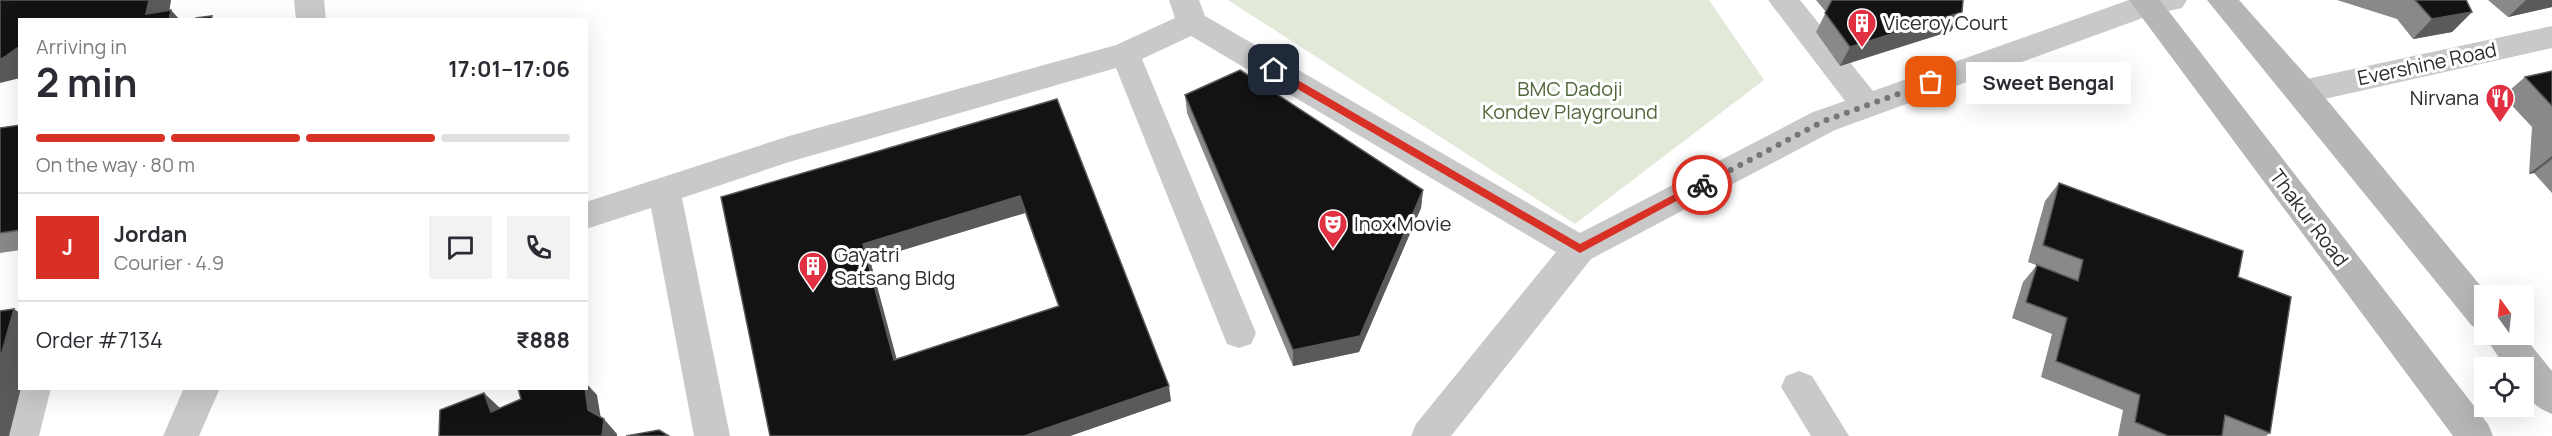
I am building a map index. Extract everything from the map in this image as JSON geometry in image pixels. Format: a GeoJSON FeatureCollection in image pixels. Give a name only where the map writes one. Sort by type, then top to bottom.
{"type":"FeatureCollection","features":[{"type":"Feature","properties":{"kind":"street"},"geometry":{"type":"LineString","coordinates":[[309,0],[311,18]]}},
{"type":"Feature","properties":{"kind":"street"},"geometry":{"type":"LineString","coordinates":[[1783,0],[1866,106]]}},
{"type":"Feature","properties":{"kind":"street"},"geometry":{"type":"LineString","coordinates":[[2222,0],[2302,92],[2474,303]]}},
{"type":"Feature","properties":{"kind":"street"},"geometry":{"type":"LineString","coordinates":[[1429,436],[1580,249],[1824,121],[2154,2]]}},
{"type":"Feature","properties":{"kind":"street","name":"Thakur Road"},"geometry":{"type":"LineString","coordinates":[[2154,2],[2475,436]]}},
{"type":"Feature","properties":{"kind":"street"},"geometry":{"type":"LineString","coordinates":[[588,215],[789,149],[1125,54],[1188,11],[1580,249]]}},
{"type":"Feature","properties":{"kind":"street","name":"Evershine Road"},"geometry":{"type":"LineString","coordinates":[[2302,92],[2552,37]]}},
{"type":"Feature","properties":{"kind":"street"},"geometry":{"type":"LineString","coordinates":[[1125,54],[1239,333]]}},
{"type":"Feature","properties":{"kind":"street"},"geometry":{"type":"LineString","coordinates":[[664,191],[712,436]]}},
{"type":"Feature","properties":{"kind":"street"},"geometry":{"type":"LineString","coordinates":[[2509,345],[2552,398]]}},
{"type":"Feature","properties":{"kind":"street"},"geometry":{"type":"LineString","coordinates":[[1798,387],[1831,436]]}},
{"type":"Feature","properties":{"kind":"street"},"geometry":{"type":"LineString","coordinates":[[21,436],[32,390]]}},
{"type":"Feature","properties":{"kind":"street"},"geometry":{"type":"LineString","coordinates":[[181,436],[201,390]]}},
{"type":"Feature","properties":{"kind":"green space","name":"BMC Dadoji Kondev Playground"},"geometry":{"type":"Polygon","coordinates":[[[1228,0],[1709,0],[1764,80],[1575,224],[1228,0]]]}},
{"type":"Feature","properties":{"kind":"building"},"geometry":{"type":"Polygon","coordinates":[[[0,0],[149,0],[146,14],[171,10],[169,18],[18,18],[18,47],[0,59],[0,0]]]}},
{"type":"Feature","properties":{"kind":"building","name":"Viceroy Court"},"geometry":{"type":"Polygon","coordinates":[[[1832,0],[1963,0],[1962,12],[1850,47],[1825,13],[1832,0]]]}},
{"type":"Feature","properties":{"kind":"building"},"geometry":{"type":"Polygon","coordinates":[[[2415,0],[2466,0],[2472,12],[2432,19],[2415,0]]]}},
{"type":"Feature","properties":{"kind":"building"},"geometry":{"type":"Polygon","coordinates":[[[1240,70],[1423,190],[1360,336],[1293,350],[1185,95],[1240,70]]]}},
{"type":"Feature","properties":{"kind":"building"},"geometry":{"type":"Polygon","coordinates":[[[2552,71],[2552,106],[2525,77],[2552,71]]]}},
{"type":"Feature","properties":{"kind":"building","name":"Gayatri Satsang Bldg"},"geometry":{"type":"Polygon","coordinates":[[[1057,99],[1169,386],[1024,436],[770,436],[721,197],[1057,99]],[[1020,196],[863,244],[894,360],[1059,306],[1020,196]]]}},
{"type":"Feature","properties":{"kind":"building"},"geometry":{"type":"Polygon","coordinates":[[[18,125],[18,230],[0,233],[0,128],[18,125]]]}},
{"type":"Feature","properties":{"kind":"building"},"geometry":{"type":"Polygon","coordinates":[[[2059,183],[2243,251],[2238,277],[2291,297],[2270,433],[2225,415],[2222,436],[2168,436],[2135,422],[2140,395],[2056,361],[2067,318],[2026,302],[2037,265],[2078,281],[2083,260],[2043,245],[2059,183]]]}},
{"type":"Feature","properties":{"kind":"building"},"geometry":{"type":"Polygon","coordinates":[[[14,309],[0,359],[0,311],[14,309]]]}},
{"type":"Feature","properties":{"kind":"building"},"geometry":{"type":"Polygon","coordinates":[[[519,390],[585,390],[588,410],[604,419],[602,436],[439,436],[440,410],[484,393],[491,412],[521,399],[519,390]]]}},
{"type":"Feature","properties":{"kind":"building"},"geometry":{"type":"Polygon","coordinates":[[[659,430],[669,436],[626,436],[659,430]]]}},
{"type":"Feature","properties":{"kind":"way so far"},"geometry":{"type":"LineString","coordinates":[[1702,185],[1824,121],[1931,82]]}},
{"type":"Feature","properties":{"kind":"place","name":"Viceroy Court"},"geometry":{"type":"Point","coordinates":[1862,48]}},
{"type":"Feature","properties":{"kind":"place","name":"Sweet Bengal"},"geometry":{"type":"Point","coordinates":[1931,82]}},
{"type":"Feature","properties":{"kind":"place","name":"Nirvana"},"geometry":{"type":"Point","coordinates":[2500,124]}},
{"type":"Feature","properties":{"kind":"place","name":"Inox Movie"},"geometry":{"type":"Point","coordinates":[1333,250]}},
{"type":"Feature","properties":{"kind":"place","name":"Gayatri Satsang Bldg"},"geometry":{"type":"Point","coordinates":[813,292]}},
{"type":"Feature","properties":{"kind":"route"},"geometry":{"type":"LineString","coordinates":[[1274,70],[1580,249],[1702,185]]}}]}
